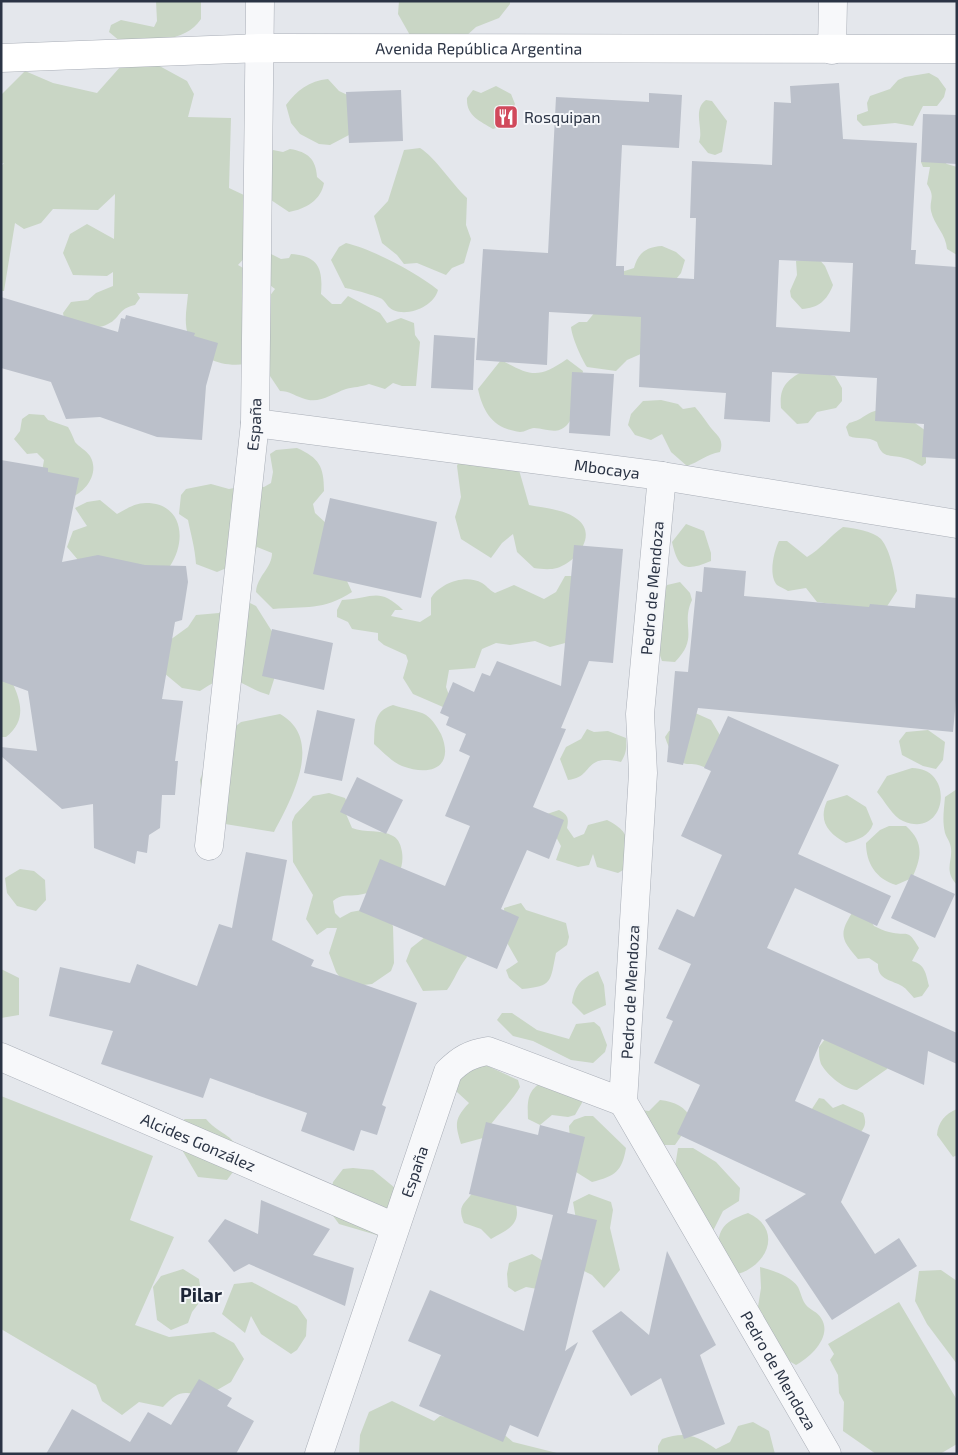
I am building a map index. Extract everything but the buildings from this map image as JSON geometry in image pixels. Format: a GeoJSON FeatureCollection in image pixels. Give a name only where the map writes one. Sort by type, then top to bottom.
{"type":"FeatureCollection","features":[{"type":"Feature","properties":{"kind":"main road","name":"Avenida República Argentina"},"geometry":{"type":"LineString","coordinates":[[1,58],[261,48],[957,49]]}},
{"type":"Feature","properties":{"kind":"street","name":"España"},"geometry":{"type":"LineString","coordinates":[[209,846],[255,423],[261,48],[260,1]]}},
{"type":"Feature","properties":{"kind":"street"},"geometry":{"type":"LineString","coordinates":[[832,50],[833,1]]}},
{"type":"Feature","properties":{"kind":"street","name":"Mbocaya"},"geometry":{"type":"LineString","coordinates":[[255,423],[662,476],[957,524]]}},
{"type":"Feature","properties":{"kind":"street","name":"Pedro de Mendoza"},"geometry":{"type":"LineString","coordinates":[[662,476],[640,714],[643,773],[623,1102],[827,1454]]}},
{"type":"Feature","properties":{"kind":"street","name":"España"},"geometry":{"type":"LineString","coordinates":[[319,1454],[448,1072],[459,1060],[472,1054],[488,1051],[623,1102]]}},
{"type":"Feature","properties":{"kind":"street","name":"Alcides González"},"geometry":{"type":"LineString","coordinates":[[1,1057],[395,1227]]}},
{"type":"Feature","properties":{"kind":"green space"},"geometry":{"type":"Polygon","coordinates":[[[156,1],[201,1],[201,19],[185,33],[165,39],[121,42],[109,32],[111,25],[121,20],[154,27],[157,21],[156,1]]]}},
{"type":"Feature","properties":{"kind":"green space"},"geometry":{"type":"Polygon","coordinates":[[[399,1],[510,1],[510,4],[499,18],[476,27],[464,38],[411,37],[398,14],[399,1]]]}},
{"type":"Feature","properties":{"kind":"green space"},"geometry":{"type":"Polygon","coordinates":[[[154,63],[187,81],[194,94],[188,117],[231,118],[229,188],[246,196],[249,253],[238,265],[250,272],[253,363],[234,365],[216,362],[201,353],[194,346],[186,327],[188,294],[137,293],[140,298],[135,305],[125,309],[112,322],[103,326],[93,327],[65,323],[63,313],[71,302],[88,300],[96,293],[113,286],[113,272],[107,276],[73,275],[63,253],[70,234],[87,224],[114,239],[115,194],[98,210],[53,209],[41,223],[24,229],[15,223],[4,291],[1,291],[1,166],[4,163],[1,164],[1,95],[25,71],[53,83],[97,93],[121,66],[154,63]]]}},
{"type":"Feature","properties":{"kind":"green space"},"geometry":{"type":"Polygon","coordinates":[[[929,73],[938,78],[946,89],[944,97],[937,106],[923,106],[913,126],[895,123],[863,126],[857,120],[857,115],[868,111],[867,103],[870,96],[890,89],[898,80],[905,77],[929,73]]]}},
{"type":"Feature","properties":{"kind":"green space"},"geometry":{"type":"Polygon","coordinates":[[[328,79],[339,91],[354,98],[349,135],[330,145],[319,144],[300,134],[291,123],[286,105],[304,87],[328,79]]]}},
{"type":"Feature","properties":{"kind":"green space"},"geometry":{"type":"Polygon","coordinates":[[[496,86],[511,94],[515,104],[505,125],[493,129],[471,114],[467,98],[473,90],[481,93],[496,86]]]}},
{"type":"Feature","properties":{"kind":"green space"},"geometry":{"type":"Polygon","coordinates":[[[706,100],[712,101],[727,121],[722,152],[715,155],[708,153],[699,142],[699,114],[702,104],[706,100]]]}},
{"type":"Feature","properties":{"kind":"green space"},"geometry":{"type":"Polygon","coordinates":[[[420,148],[432,158],[467,198],[466,225],[471,239],[464,263],[452,268],[446,275],[417,263],[404,264],[397,255],[382,243],[374,216],[388,201],[404,150],[420,148]]]}},
{"type":"Feature","properties":{"kind":"green space"},"geometry":{"type":"Polygon","coordinates":[[[290,149],[302,152],[310,157],[315,165],[317,177],[324,183],[320,194],[312,203],[301,209],[289,212],[268,198],[268,157],[273,150],[283,152],[290,149]]]}},
{"type":"Feature","properties":{"kind":"green space"},"geometry":{"type":"Polygon","coordinates":[[[932,152],[947,164],[957,167],[957,255],[947,249],[945,239],[931,211],[932,196],[927,184],[930,167],[923,167],[921,162],[932,152]]]}},
{"type":"Feature","properties":{"kind":"green space"},"geometry":{"type":"Polygon","coordinates":[[[346,243],[368,250],[407,269],[438,290],[436,296],[420,309],[399,312],[391,309],[380,298],[345,288],[331,260],[339,247],[346,243]]]}},
{"type":"Feature","properties":{"kind":"green space"},"geometry":{"type":"Polygon","coordinates":[[[662,246],[676,252],[685,260],[681,273],[668,289],[643,353],[627,360],[616,371],[587,367],[577,347],[571,327],[579,322],[587,322],[595,312],[612,275],[634,268],[640,255],[647,249],[662,246]]]}},
{"type":"Feature","properties":{"kind":"green space"},"geometry":{"type":"Polygon","coordinates":[[[271,254],[281,259],[289,258],[291,254],[300,255],[313,261],[320,271],[321,294],[332,304],[341,304],[348,296],[380,313],[387,323],[401,318],[414,323],[415,335],[420,342],[416,386],[402,386],[393,383],[385,389],[369,384],[346,389],[319,400],[308,400],[289,392],[280,391],[266,370],[269,297],[275,289],[266,282],[266,268],[271,254]]]}},
{"type":"Feature","properties":{"kind":"green space"},"geometry":{"type":"Polygon","coordinates":[[[817,257],[825,266],[833,285],[821,303],[802,309],[791,297],[790,291],[797,275],[796,261],[817,257]]]}},
{"type":"Feature","properties":{"kind":"green space"},"geometry":{"type":"Polygon","coordinates":[[[567,359],[583,371],[578,406],[567,425],[555,431],[534,428],[520,432],[503,427],[491,418],[483,405],[478,389],[501,360],[527,372],[534,373],[549,370],[567,359]]]}},
{"type":"Feature","properties":{"kind":"green space"},"geometry":{"type":"Polygon","coordinates":[[[805,370],[835,376],[842,388],[842,401],[836,408],[817,412],[808,423],[797,424],[781,408],[781,394],[786,384],[793,377],[805,370]]]}},
{"type":"Feature","properties":{"kind":"green space"},"geometry":{"type":"Polygon","coordinates":[[[661,400],[678,404],[683,409],[695,407],[720,439],[720,452],[711,454],[687,466],[671,452],[662,434],[651,440],[635,435],[628,425],[631,414],[643,401],[661,400]]]}},
{"type":"Feature","properties":{"kind":"green space"},"geometry":{"type":"Polygon","coordinates":[[[885,409],[915,423],[926,431],[926,463],[922,466],[913,461],[884,453],[874,440],[849,436],[846,427],[849,423],[873,411],[885,409]]]}},
{"type":"Feature","properties":{"kind":"green space"},"geometry":{"type":"Polygon","coordinates":[[[29,414],[44,415],[48,420],[68,427],[75,442],[90,456],[93,462],[93,469],[90,481],[76,495],[70,498],[41,478],[44,460],[37,453],[27,454],[14,439],[20,431],[22,419],[29,414]]]}},
{"type":"Feature","properties":{"kind":"green space"},"geometry":{"type":"Polygon","coordinates":[[[297,448],[315,459],[321,469],[324,491],[313,504],[315,513],[328,525],[341,568],[352,592],[323,605],[273,609],[256,592],[259,581],[270,563],[272,553],[257,547],[253,557],[217,572],[196,564],[188,520],[179,514],[181,495],[186,489],[211,484],[229,489],[249,485],[264,487],[271,483],[273,472],[270,454],[276,450],[297,448]]]}},
{"type":"Feature","properties":{"kind":"green space"},"geometry":{"type":"Polygon","coordinates":[[[460,457],[519,470],[529,505],[566,513],[583,525],[586,533],[585,540],[577,555],[557,568],[534,568],[517,552],[513,534],[502,543],[491,558],[461,539],[455,517],[461,497],[457,466],[460,457]]]}},
{"type":"Feature","properties":{"kind":"green space"},"geometry":{"type":"Polygon","coordinates":[[[100,500],[117,514],[142,503],[158,505],[168,509],[174,516],[180,535],[179,546],[170,566],[84,567],[67,547],[73,531],[87,526],[75,508],[87,502],[100,500]]]}},
{"type":"Feature","properties":{"kind":"green space"},"geometry":{"type":"Polygon","coordinates":[[[686,524],[704,531],[711,553],[711,561],[689,567],[680,563],[672,542],[686,524]]]}},
{"type":"Feature","properties":{"kind":"green space"},"geometry":{"type":"Polygon","coordinates":[[[843,527],[858,529],[878,536],[887,550],[894,571],[897,591],[884,611],[817,602],[806,588],[788,591],[777,585],[774,581],[772,569],[779,541],[787,541],[807,557],[843,527]]]}},
{"type":"Feature","properties":{"kind":"green space"},"geometry":{"type":"Polygon","coordinates":[[[565,576],[573,576],[569,642],[550,647],[535,641],[510,645],[496,643],[482,649],[475,668],[449,670],[446,687],[450,698],[443,707],[413,694],[403,678],[408,661],[406,655],[384,645],[378,640],[378,633],[352,629],[348,622],[337,617],[337,610],[342,600],[381,596],[387,598],[403,610],[395,610],[391,616],[420,622],[431,615],[431,598],[446,584],[468,579],[475,580],[495,593],[514,585],[544,599],[556,592],[565,576]]]}},
{"type":"Feature","properties":{"kind":"green space"},"geometry":{"type":"Polygon","coordinates":[[[680,582],[690,593],[692,600],[688,617],[687,645],[675,662],[662,661],[656,645],[663,593],[667,585],[680,582]]]}},
{"type":"Feature","properties":{"kind":"green space"},"geometry":{"type":"Polygon","coordinates":[[[236,596],[256,606],[273,633],[277,670],[269,695],[229,679],[221,680],[200,691],[182,688],[164,673],[170,640],[188,627],[196,615],[219,613],[236,596]]]}},
{"type":"Feature","properties":{"kind":"green space"},"geometry":{"type":"Polygon","coordinates":[[[1,666],[10,678],[20,704],[17,725],[6,737],[1,737],[1,666]]]}},
{"type":"Feature","properties":{"kind":"green space"},"geometry":{"type":"Polygon","coordinates":[[[393,705],[423,713],[435,724],[445,745],[445,754],[438,766],[422,770],[402,766],[374,744],[375,725],[378,715],[393,705]]]}},
{"type":"Feature","properties":{"kind":"green space"},"geometry":{"type":"Polygon","coordinates":[[[693,712],[711,720],[724,742],[706,768],[679,761],[673,754],[665,737],[669,731],[679,728],[693,712]]]}},
{"type":"Feature","properties":{"kind":"green space"},"geometry":{"type":"Polygon","coordinates":[[[280,714],[293,725],[300,738],[302,754],[295,787],[274,832],[225,824],[211,816],[202,800],[200,780],[212,745],[241,722],[280,714]]]}},
{"type":"Feature","properties":{"kind":"green space"},"geometry":{"type":"Polygon","coordinates":[[[587,729],[594,732],[608,731],[626,738],[624,756],[621,762],[609,760],[594,763],[582,775],[568,780],[560,759],[566,747],[581,739],[587,729]]]}},
{"type":"Feature","properties":{"kind":"green space"},"geometry":{"type":"Polygon","coordinates":[[[928,730],[945,742],[943,760],[936,769],[923,766],[902,755],[899,741],[906,732],[928,730]]]}},
{"type":"Feature","properties":{"kind":"green space"},"geometry":{"type":"Polygon","coordinates":[[[912,768],[926,771],[935,779],[940,790],[940,802],[937,813],[929,821],[918,824],[899,819],[877,792],[887,776],[912,768]]]}},
{"type":"Feature","properties":{"kind":"green space"},"geometry":{"type":"Polygon","coordinates":[[[957,789],[957,885],[950,874],[951,849],[945,833],[943,820],[945,797],[957,789]]]}},
{"type":"Feature","properties":{"kind":"green space"},"geometry":{"type":"Polygon","coordinates":[[[329,793],[345,798],[349,806],[346,814],[352,828],[393,836],[397,839],[402,850],[400,870],[391,882],[376,891],[342,896],[333,901],[335,913],[340,918],[351,912],[362,910],[389,920],[393,926],[394,963],[391,971],[372,984],[347,987],[336,972],[329,953],[337,928],[327,928],[317,935],[306,919],[313,895],[293,862],[292,822],[295,815],[313,796],[329,793]]]}},
{"type":"Feature","properties":{"kind":"green space"},"geometry":{"type":"Polygon","coordinates":[[[847,795],[866,807],[873,824],[869,832],[863,837],[846,843],[834,835],[826,826],[824,808],[827,801],[847,795]]]}},
{"type":"Feature","properties":{"kind":"green space"},"geometry":{"type":"Polygon","coordinates":[[[559,810],[567,817],[567,828],[574,838],[584,834],[588,825],[607,820],[616,825],[625,834],[627,845],[625,869],[618,873],[597,867],[593,854],[589,865],[578,867],[556,860],[561,846],[549,824],[547,814],[559,810]]]}},
{"type":"Feature","properties":{"kind":"green space"},"geometry":{"type":"Polygon","coordinates":[[[889,826],[906,826],[916,838],[920,850],[918,863],[912,878],[896,885],[883,879],[878,874],[870,863],[866,850],[866,843],[880,830],[889,826]]]}},
{"type":"Feature","properties":{"kind":"green space"},"geometry":{"type":"Polygon","coordinates":[[[20,869],[34,871],[45,880],[46,900],[36,911],[17,906],[7,893],[5,878],[20,869]]]}},
{"type":"Feature","properties":{"kind":"green space"},"geometry":{"type":"Polygon","coordinates":[[[521,903],[526,910],[566,923],[569,937],[567,945],[556,953],[553,970],[548,981],[540,986],[522,989],[509,978],[506,970],[518,962],[506,941],[504,908],[521,903]]]}},
{"type":"Feature","properties":{"kind":"green space"},"geometry":{"type":"Polygon","coordinates":[[[852,913],[869,918],[874,926],[883,930],[907,934],[912,937],[919,948],[912,961],[920,964],[926,974],[929,986],[922,996],[914,998],[904,987],[886,979],[880,973],[878,964],[869,958],[858,959],[848,947],[844,937],[845,927],[852,913]]]}},
{"type":"Feature","properties":{"kind":"green space"},"geometry":{"type":"Polygon","coordinates":[[[430,933],[461,941],[467,957],[447,990],[423,991],[406,961],[411,948],[430,933]]]}},
{"type":"Feature","properties":{"kind":"green space"},"geometry":{"type":"Polygon","coordinates":[[[1,969],[19,978],[19,1015],[1,1018],[1,969]]]}},
{"type":"Feature","properties":{"kind":"green space"},"geometry":{"type":"Polygon","coordinates":[[[598,971],[604,985],[606,1005],[584,1015],[572,1003],[575,991],[583,980],[598,971]]]}},
{"type":"Feature","properties":{"kind":"green space"},"geometry":{"type":"Polygon","coordinates":[[[502,1013],[512,1013],[537,1030],[569,1039],[576,1024],[594,1022],[600,1027],[607,1045],[605,1052],[593,1063],[571,1060],[533,1041],[513,1036],[497,1020],[502,1013]]]}},
{"type":"Feature","properties":{"kind":"green space"},"geometry":{"type":"Polygon","coordinates":[[[828,1035],[889,1065],[887,1069],[857,1090],[842,1085],[827,1073],[820,1062],[819,1047],[828,1035]]]}},
{"type":"Feature","properties":{"kind":"green space"},"geometry":{"type":"Polygon","coordinates":[[[479,1062],[518,1080],[520,1087],[491,1124],[483,1138],[461,1144],[457,1122],[469,1103],[457,1092],[454,1078],[479,1062]]]}},
{"type":"Feature","properties":{"kind":"green space"},"geometry":{"type":"Polygon","coordinates":[[[548,1078],[583,1101],[575,1115],[568,1117],[552,1115],[540,1125],[528,1119],[529,1099],[536,1086],[548,1078]]]}},
{"type":"Feature","properties":{"kind":"green space"},"geometry":{"type":"Polygon","coordinates":[[[1,1096],[153,1156],[130,1220],[174,1237],[135,1325],[169,1337],[214,1332],[234,1343],[244,1359],[231,1382],[205,1397],[182,1393],[173,1397],[163,1407],[139,1402],[122,1415],[102,1401],[96,1385],[1,1329],[1,1096]]]}},
{"type":"Feature","properties":{"kind":"green space"},"geometry":{"type":"Polygon","coordinates":[[[819,1098],[824,1099],[833,1108],[843,1104],[863,1113],[865,1124],[863,1130],[854,1138],[808,1115],[819,1098]]]}},
{"type":"Feature","properties":{"kind":"green space"},"geometry":{"type":"Polygon","coordinates":[[[660,1100],[679,1106],[686,1111],[692,1120],[675,1145],[659,1145],[640,1110],[649,1111],[660,1100]]]}},
{"type":"Feature","properties":{"kind":"green space"},"geometry":{"type":"Polygon","coordinates":[[[957,1109],[957,1155],[953,1157],[937,1135],[943,1119],[957,1109]]]}},
{"type":"Feature","properties":{"kind":"green space"},"geometry":{"type":"Polygon","coordinates":[[[585,1116],[593,1116],[626,1148],[620,1168],[616,1172],[606,1178],[592,1182],[576,1172],[571,1154],[569,1126],[574,1120],[585,1116]]]}},
{"type":"Feature","properties":{"kind":"green space"},"geometry":{"type":"Polygon","coordinates":[[[185,1119],[206,1119],[235,1144],[241,1161],[227,1180],[198,1177],[178,1143],[175,1126],[185,1119]]]}},
{"type":"Feature","properties":{"kind":"green space"},"geometry":{"type":"Polygon","coordinates":[[[678,1148],[693,1148],[716,1162],[740,1188],[739,1201],[723,1211],[713,1231],[672,1186],[678,1148]]]}},
{"type":"Feature","properties":{"kind":"green space"},"geometry":{"type":"Polygon","coordinates":[[[343,1169],[373,1170],[411,1201],[380,1236],[339,1224],[328,1209],[333,1182],[343,1169]]]}},
{"type":"Feature","properties":{"kind":"green space"},"geometry":{"type":"Polygon","coordinates":[[[475,1189],[516,1205],[517,1212],[514,1223],[507,1230],[491,1239],[481,1229],[464,1223],[462,1217],[463,1204],[475,1189]]]}},
{"type":"Feature","properties":{"kind":"green space"},"geometry":{"type":"Polygon","coordinates":[[[589,1194],[611,1202],[613,1210],[610,1228],[620,1270],[604,1288],[592,1275],[578,1268],[577,1225],[573,1202],[589,1194]]]}},
{"type":"Feature","properties":{"kind":"green space"},"geometry":{"type":"Polygon","coordinates":[[[748,1213],[759,1220],[765,1228],[768,1237],[767,1246],[764,1255],[757,1263],[738,1274],[717,1259],[718,1241],[726,1224],[748,1213]]]}},
{"type":"Feature","properties":{"kind":"green space"},"geometry":{"type":"Polygon","coordinates":[[[532,1254],[556,1269],[549,1291],[526,1287],[515,1292],[508,1287],[507,1274],[509,1263],[532,1254]]]}},
{"type":"Feature","properties":{"kind":"green space"},"geometry":{"type":"Polygon","coordinates":[[[760,1267],[781,1274],[795,1283],[803,1301],[820,1316],[824,1325],[824,1332],[819,1345],[808,1357],[796,1365],[770,1350],[757,1313],[761,1288],[760,1267]]]}},
{"type":"Feature","properties":{"kind":"green space"},"geometry":{"type":"Polygon","coordinates":[[[183,1269],[199,1279],[202,1299],[192,1312],[188,1323],[171,1330],[157,1320],[153,1287],[161,1276],[183,1269]]]}},
{"type":"Feature","properties":{"kind":"green space"},"geometry":{"type":"Polygon","coordinates":[[[941,1270],[957,1281],[957,1364],[927,1324],[915,1301],[919,1271],[941,1270]]]}},
{"type":"Feature","properties":{"kind":"green space"},"geometry":{"type":"Polygon","coordinates":[[[252,1282],[297,1306],[307,1320],[306,1336],[297,1350],[291,1354],[261,1334],[251,1316],[245,1333],[222,1314],[234,1284],[252,1282]]]}},
{"type":"Feature","properties":{"kind":"green space"},"geometry":{"type":"Polygon","coordinates":[[[899,1302],[957,1400],[957,1444],[940,1454],[876,1454],[843,1431],[844,1402],[839,1393],[838,1375],[830,1360],[834,1354],[828,1344],[899,1302]]]}},
{"type":"Feature","properties":{"kind":"green space"},"geometry":{"type":"Polygon","coordinates":[[[392,1401],[434,1421],[440,1416],[490,1423],[513,1442],[561,1454],[359,1454],[360,1435],[369,1412],[392,1401]]]}},
{"type":"Feature","properties":{"kind":"green space"},"geometry":{"type":"Polygon","coordinates":[[[753,1422],[769,1431],[775,1454],[658,1454],[658,1446],[662,1439],[677,1435],[690,1436],[702,1440],[716,1449],[730,1442],[738,1426],[753,1422]]]}},
{"type":"Feature","properties":{"kind":"place","name":"Rosquipan"},"geometry":{"type":"Point","coordinates":[506,117]}},
{"type":"Feature","properties":{"kind":"district","name":"Pilar"},"geometry":{"type":"Point","coordinates":[201,1295]}}]}
